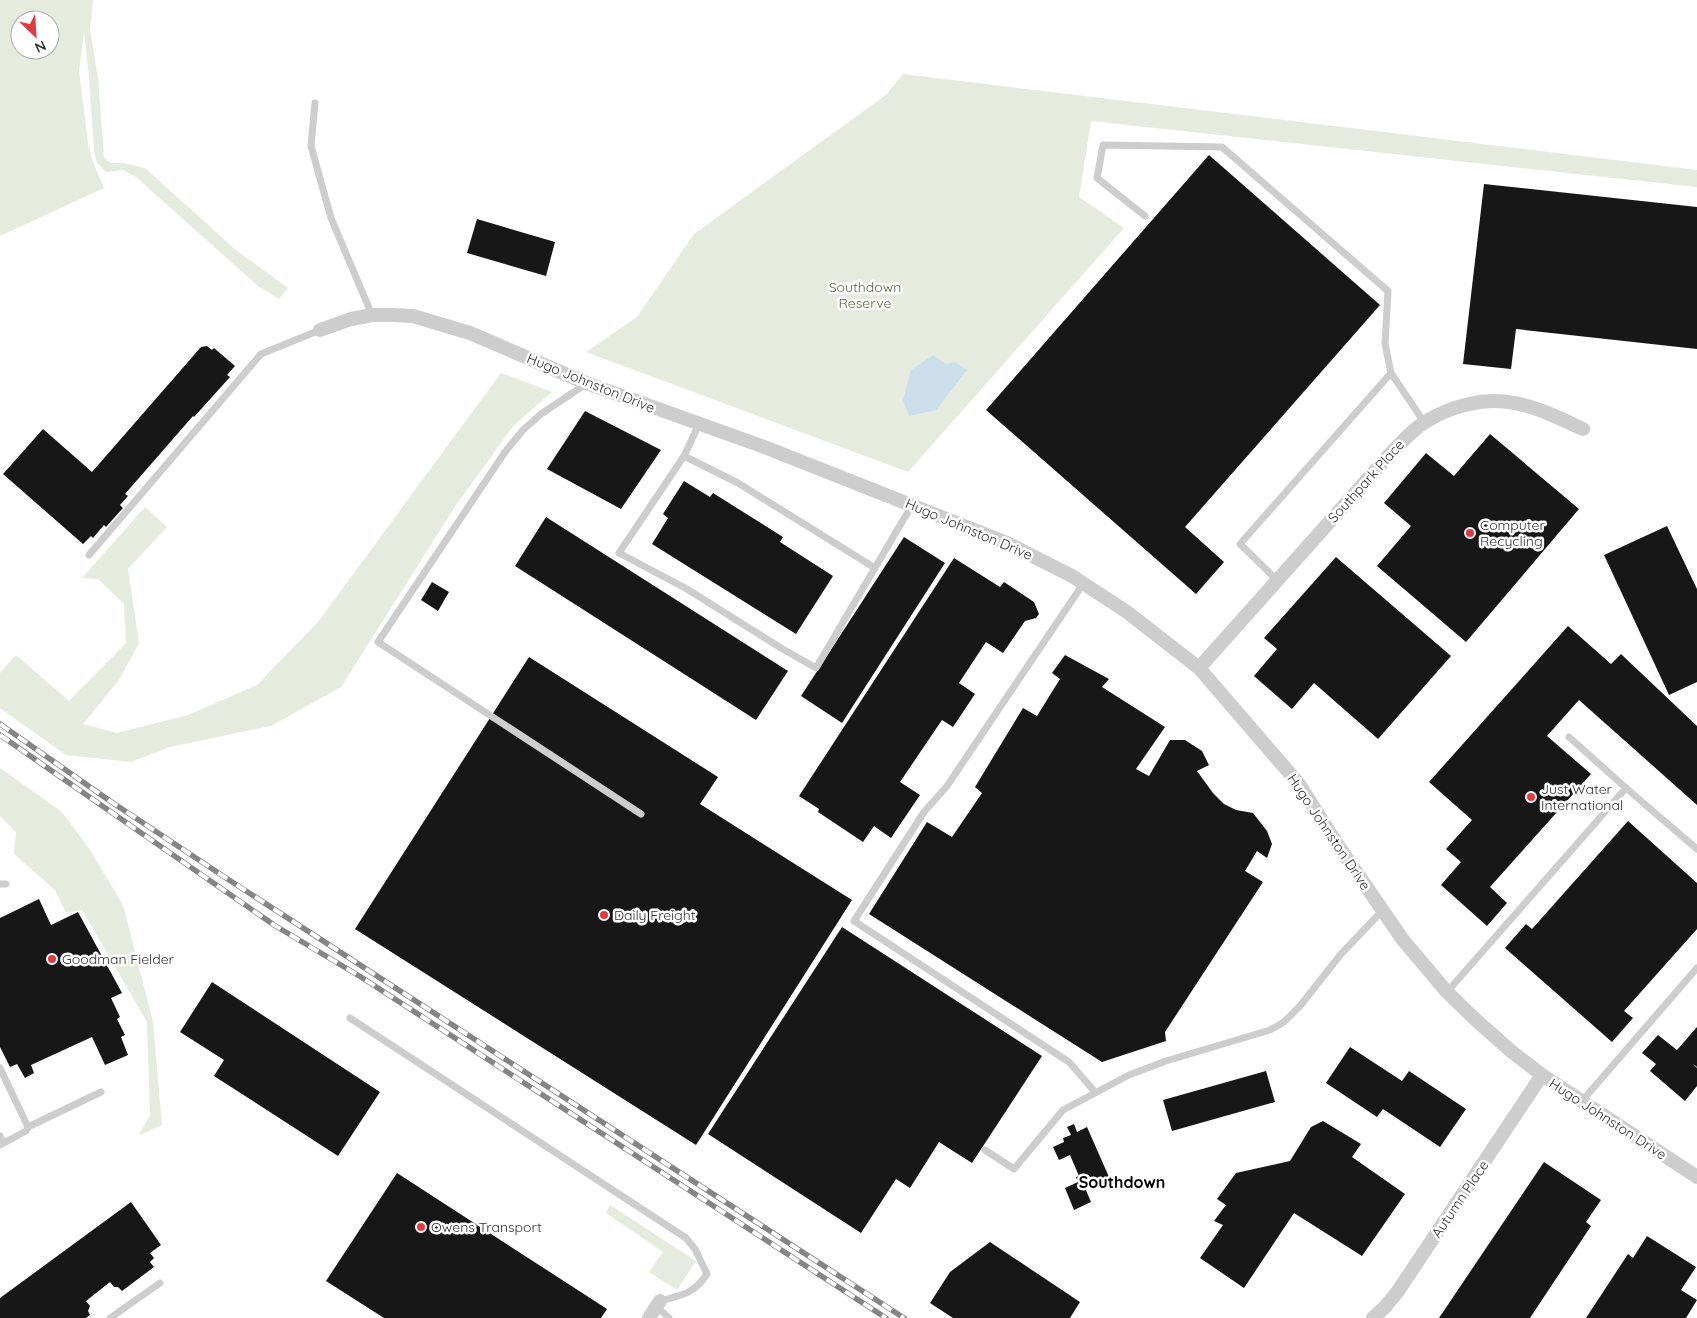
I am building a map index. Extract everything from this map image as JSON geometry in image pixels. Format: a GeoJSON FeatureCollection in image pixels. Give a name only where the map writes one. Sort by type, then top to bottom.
{"type":"FeatureCollection","features":[{"type":"Feature","properties":{"kind":"street","name":"Hugo Johnston Drive"},"geometry":{"type":"LineString","coordinates":[[320,330],[351,319],[372,315],[412,316],[470,333],[586,383],[767,448],[1007,543],[1084,584],[1127,612],[1199,668],[1299,784],[1403,940],[1447,992],[1511,1051],[1542,1075],[1697,1177]]}},
{"type":"Feature","properties":{"kind":"street","name":"Southpark Place"},"geometry":{"type":"LineString","coordinates":[[1199,668],[1391,453],[1424,422],[1469,404],[1493,401],[1514,403],[1535,409],[1583,429]]}},
{"type":"Feature","properties":{"kind":"street","name":"Autumn Place"},"geometry":{"type":"LineString","coordinates":[[1373,1318],[1398,1292],[1542,1075]]}},
{"type":"Feature","properties":{"kind":"lane"},"geometry":{"type":"LineString","coordinates":[[315,103],[311,146],[331,218],[372,315]]}},
{"type":"Feature","properties":{"kind":"lane"},"geometry":{"type":"LineString","coordinates":[[1145,216],[1097,178],[1102,144],[1222,147],[1388,291],[1385,344],[1391,373],[1424,422]]}},
{"type":"Feature","properties":{"kind":"lane"},"geometry":{"type":"LineString","coordinates":[[89,554],[261,354],[320,330]]}},
{"type":"Feature","properties":{"kind":"lane"},"geometry":{"type":"LineString","coordinates":[[1277,580],[1240,544],[1391,373]]}},
{"type":"Feature","properties":{"kind":"lane"},"geometry":{"type":"LineString","coordinates":[[586,383],[541,414],[523,430],[505,452],[378,642],[641,814]]}},
{"type":"Feature","properties":{"kind":"lane"},"geometry":{"type":"LineString","coordinates":[[699,424],[684,456],[619,552],[687,589],[816,668],[912,505]]}},
{"type":"Feature","properties":{"kind":"lane"},"geometry":{"type":"LineString","coordinates":[[684,456],[738,483],[875,568]]}},
{"type":"Feature","properties":{"kind":"lane"},"geometry":{"type":"LineString","coordinates":[[1084,584],[948,786],[924,812],[854,921],[1069,1062],[1095,1092]]}},
{"type":"Feature","properties":{"kind":"lane"},"geometry":{"type":"LineString","coordinates":[[1568,736],[1697,848]]}},
{"type":"Feature","properties":{"kind":"lane"},"geometry":{"type":"LineString","coordinates":[[1447,992],[1626,788]]}},
{"type":"Feature","properties":{"kind":"lane"},"geometry":{"type":"LineString","coordinates":[[985,1150],[1014,1169],[1063,1110],[1095,1092],[1130,1075],[1166,1061],[1270,1030],[1284,1022],[1300,1006],[1341,954],[1383,910]]}},
{"type":"Feature","properties":{"kind":"lane"},"geometry":{"type":"LineString","coordinates":[[1582,1101],[1697,968]]}},
{"type":"Feature","properties":{"kind":"lane"},"geometry":{"type":"LineString","coordinates":[[350,1018],[686,1238],[695,1249],[707,1274],[694,1290],[655,1308],[669,1318]]}},
{"type":"Feature","properties":{"kind":"lane"},"geometry":{"type":"LineString","coordinates":[[0,1068],[28,1127]]}},
{"type":"Feature","properties":{"kind":"lane"},"geometry":{"type":"LineString","coordinates":[[1,1142],[102,1092]]}},
{"type":"Feature","properties":{"kind":"lane"},"geometry":{"type":"LineString","coordinates":[[110,1318],[160,1283]]}},
{"type":"Feature","properties":{"kind":"green space"},"geometry":{"type":"Polygon","coordinates":[[[0,0],[93,0],[90,30],[98,78],[104,157],[112,163],[123,163],[145,168],[237,251],[288,288],[279,299],[258,286],[136,177],[123,170],[106,172],[97,163],[94,151],[84,32],[79,70],[88,143],[92,160],[104,188],[0,236],[0,0]]]}},
{"type":"Feature","properties":{"kind":"green space","name":"Southdown Reserve"},"geometry":{"type":"Polygon","coordinates":[[[903,74],[1697,170],[1697,187],[1091,121],[1079,197],[1124,228],[908,472],[586,352],[637,317],[694,234],[886,95],[903,74]]]}},
{"type":"Feature","properties":{"kind":"green space"},"geometry":{"type":"Polygon","coordinates":[[[501,373],[552,392],[514,425],[456,505],[341,687],[271,726],[170,747],[131,762],[66,755],[0,708],[0,673],[16,655],[69,701],[126,643],[124,604],[98,579],[82,578],[145,507],[167,527],[128,569],[139,643],[119,680],[83,724],[117,733],[188,715],[257,685],[318,622],[501,373]]]}},
{"type":"Feature","properties":{"kind":"green space"},"geometry":{"type":"Polygon","coordinates":[[[0,768],[62,812],[90,850],[123,905],[153,1022],[162,1125],[138,1136],[150,1116],[147,1022],[82,910],[66,913],[55,890],[14,854],[16,832],[0,816],[0,768]]]}},
{"type":"Feature","properties":{"kind":"green space"},"geometry":{"type":"Polygon","coordinates":[[[610,1205],[696,1261],[677,1290],[649,1272],[663,1252],[606,1213],[610,1205]]]}},
{"type":"Feature","properties":{"kind":"water"},"geometry":{"type":"Polygon","coordinates":[[[933,355],[946,364],[955,362],[967,370],[936,410],[909,416],[903,400],[911,370],[933,355]]]}},
{"type":"Feature","properties":{"kind":"building"},"geometry":{"type":"Polygon","coordinates":[[[1209,155],[1380,305],[1185,527],[1224,562],[1196,594],[986,410],[1209,155]]]}},
{"type":"Feature","properties":{"kind":"building"},"geometry":{"type":"Polygon","coordinates":[[[1484,184],[1697,207],[1697,349],[1516,329],[1511,369],[1463,364],[1484,184]]]}},
{"type":"Feature","properties":{"kind":"building"},"geometry":{"type":"Polygon","coordinates":[[[477,219],[555,242],[546,276],[467,253],[477,219]]]}},
{"type":"Feature","properties":{"kind":"building"},"geometry":{"type":"Polygon","coordinates":[[[207,346],[212,350],[214,348],[235,366],[227,375],[230,377],[125,494],[128,496],[120,505],[123,508],[93,538],[91,536],[83,544],[3,474],[43,429],[92,472],[201,347],[207,346]]]}},
{"type":"Feature","properties":{"kind":"building"},"geometry":{"type":"Polygon","coordinates":[[[585,411],[661,450],[621,509],[547,469],[585,411]]]}},
{"type":"Feature","properties":{"kind":"building"},"geometry":{"type":"Polygon","coordinates":[[[1490,434],[1579,509],[1466,642],[1377,566],[1411,526],[1384,503],[1426,453],[1454,476],[1490,434]]]}},
{"type":"Feature","properties":{"kind":"building"},"geometry":{"type":"Polygon","coordinates":[[[684,481],[710,497],[713,493],[783,537],[780,542],[833,576],[796,634],[652,544],[668,518],[663,514],[684,481]]]}},
{"type":"Feature","properties":{"kind":"building"},"geometry":{"type":"Polygon","coordinates":[[[546,517],[788,671],[756,720],[515,566],[546,517]]]}},
{"type":"Feature","properties":{"kind":"building"},"geometry":{"type":"Polygon","coordinates":[[[1667,526],[1697,589],[1697,682],[1669,695],[1604,555],[1667,526]]]}},
{"type":"Feature","properties":{"kind":"building"},"geometry":{"type":"Polygon","coordinates":[[[904,537],[945,563],[842,723],[801,696],[904,537]]]}},
{"type":"Feature","properties":{"kind":"building"},"geometry":{"type":"Polygon","coordinates":[[[1336,557],[1451,656],[1378,739],[1314,683],[1292,709],[1254,676],[1277,649],[1264,638],[1336,557]]]}},
{"type":"Feature","properties":{"kind":"building"},"geometry":{"type":"Polygon","coordinates":[[[954,558],[1000,587],[1004,582],[1034,602],[1039,614],[1036,618],[1025,621],[1003,653],[986,642],[959,683],[975,694],[953,727],[942,720],[900,782],[920,795],[891,838],[874,826],[863,842],[818,812],[819,809],[799,796],[954,558]]]}},
{"type":"Feature","properties":{"kind":"building"},"geometry":{"type":"Polygon","coordinates":[[[432,582],[449,592],[438,611],[421,600],[432,582]]]}},
{"type":"Feature","properties":{"kind":"building"},"geometry":{"type":"Polygon","coordinates":[[[1568,626],[1611,664],[1621,654],[1697,726],[1697,805],[1579,700],[1547,736],[1591,774],[1490,887],[1507,903],[1487,926],[1441,885],[1461,862],[1446,849],[1472,820],[1429,782],[1568,626]]]}},
{"type":"Feature","properties":{"kind":"building"},"geometry":{"type":"Polygon","coordinates":[[[1065,655],[1109,679],[1102,687],[1165,727],[1136,769],[1149,776],[1170,740],[1185,740],[1202,751],[1209,765],[1197,771],[1213,793],[1224,804],[1236,810],[1253,813],[1267,831],[1272,844],[1267,858],[1257,851],[1245,871],[1263,882],[1165,1032],[1166,1041],[1102,1062],[869,914],[927,822],[952,837],[982,793],[975,787],[1023,708],[1037,716],[1060,679],[1052,673],[1065,655]]]}},
{"type":"Feature","properties":{"kind":"building","name":"Daily Freight"},"geometry":{"type":"Polygon","coordinates":[[[529,657],[718,777],[700,804],[852,900],[696,1145],[355,929],[529,657]]]}},
{"type":"Feature","properties":{"kind":"building"},"geometry":{"type":"Polygon","coordinates":[[[1628,821],[1697,883],[1697,929],[1624,1011],[1633,1018],[1612,1042],[1505,948],[1526,924],[1532,929],[1628,821]]]}},
{"type":"Feature","properties":{"kind":"building","name":"Goodman Fielder"},"geometry":{"type":"Polygon","coordinates":[[[39,899],[51,925],[78,912],[122,993],[111,998],[120,1017],[117,1019],[125,1035],[121,1037],[128,1055],[105,1065],[92,1037],[31,1065],[34,1073],[25,1078],[17,1064],[10,1067],[0,1047],[0,918],[39,899]]]}},
{"type":"Feature","properties":{"kind":"building"},"geometry":{"type":"Polygon","coordinates":[[[842,927],[1042,1056],[972,1163],[939,1142],[910,1188],[896,1179],[861,1233],[708,1134],[842,927]]]}},
{"type":"Feature","properties":{"kind":"building"},"geometry":{"type":"Polygon","coordinates":[[[212,982],[380,1092],[338,1156],[214,1076],[224,1060],[180,1032],[212,982]]]}},
{"type":"Feature","properties":{"kind":"building"},"geometry":{"type":"Polygon","coordinates":[[[1697,1027],[1697,1067],[1693,1064],[1697,1068],[1697,1086],[1685,1101],[1650,1071],[1656,1064],[1642,1053],[1658,1035],[1677,1050],[1697,1027]]]}},
{"type":"Feature","properties":{"kind":"building"},"geometry":{"type":"Polygon","coordinates":[[[1350,1047],[1402,1081],[1409,1071],[1466,1109],[1440,1147],[1383,1109],[1377,1117],[1326,1083],[1350,1047]]]}},
{"type":"Feature","properties":{"kind":"building"},"geometry":{"type":"Polygon","coordinates":[[[1266,1071],[1275,1102],[1172,1131],[1163,1100],[1266,1071]]]}},
{"type":"Feature","properties":{"kind":"building"},"geometry":{"type":"Polygon","coordinates":[[[1323,1121],[1361,1144],[1352,1157],[1405,1194],[1362,1256],[1294,1213],[1244,1288],[1200,1258],[1223,1225],[1214,1221],[1226,1205],[1217,1199],[1236,1173],[1290,1161],[1311,1127],[1323,1121]]]}},
{"type":"Feature","properties":{"kind":"building"},"geometry":{"type":"Polygon","coordinates":[[[1074,1124],[1077,1132],[1087,1127],[1109,1177],[1085,1188],[1091,1202],[1074,1210],[1065,1188],[1078,1182],[1076,1177],[1079,1176],[1070,1155],[1059,1160],[1053,1147],[1064,1142],[1063,1138],[1071,1135],[1067,1127],[1074,1124]]]}},
{"type":"Feature","properties":{"kind":"building"},"geometry":{"type":"Polygon","coordinates":[[[1544,1162],[1601,1200],[1586,1222],[1591,1226],[1530,1318],[1439,1318],[1544,1162]]]}},
{"type":"Feature","properties":{"kind":"building","name":"Owens Transport"},"geometry":{"type":"Polygon","coordinates":[[[397,1173],[607,1309],[601,1318],[384,1318],[326,1281],[397,1173]]]}},
{"type":"Feature","properties":{"kind":"building"},"geometry":{"type":"Polygon","coordinates":[[[131,1202],[161,1245],[150,1253],[154,1258],[150,1262],[154,1267],[122,1291],[118,1287],[114,1287],[110,1282],[86,1301],[90,1306],[88,1311],[90,1315],[86,1318],[0,1318],[0,1298],[131,1202]]]}},
{"type":"Feature","properties":{"kind":"building"},"geometry":{"type":"Polygon","coordinates":[[[1647,1236],[1696,1267],[1681,1290],[1697,1300],[1686,1318],[1586,1318],[1628,1254],[1633,1258],[1647,1236]]]}},
{"type":"Feature","properties":{"kind":"building"},"geometry":{"type":"Polygon","coordinates":[[[990,1242],[1080,1302],[1070,1318],[953,1318],[930,1303],[950,1272],[990,1242]]]}},
{"type":"Feature","properties":{"kind":"railway"},"geometry":{"type":"LineString","coordinates":[[0,724],[110,801],[223,876],[904,1318]]}},
{"type":"Feature","properties":{"kind":"railway"},"geometry":{"type":"LineString","coordinates":[[0,735],[274,925],[361,977],[886,1318]]}},
{"type":"Feature","properties":{"kind":"place","name":"Computer Recycling"},"geometry":{"type":"Point","coordinates":[1470,533]}},
{"type":"Feature","properties":{"kind":"place","name":"Just Water International"},"geometry":{"type":"Point","coordinates":[1531,797]}},
{"type":"Feature","properties":{"kind":"place","name":"Daily Freight"},"geometry":{"type":"Point","coordinates":[604,915]}},
{"type":"Feature","properties":{"kind":"place","name":"Goodman Fielder"},"geometry":{"type":"Point","coordinates":[52,959]}},
{"type":"Feature","properties":{"kind":"place","name":"Owens Transport"},"geometry":{"type":"Point","coordinates":[421,1227]}},
{"type":"Feature","properties":{"kind":"district","name":"Southdown"},"geometry":{"type":"Point","coordinates":[1122,1182]}}]}
